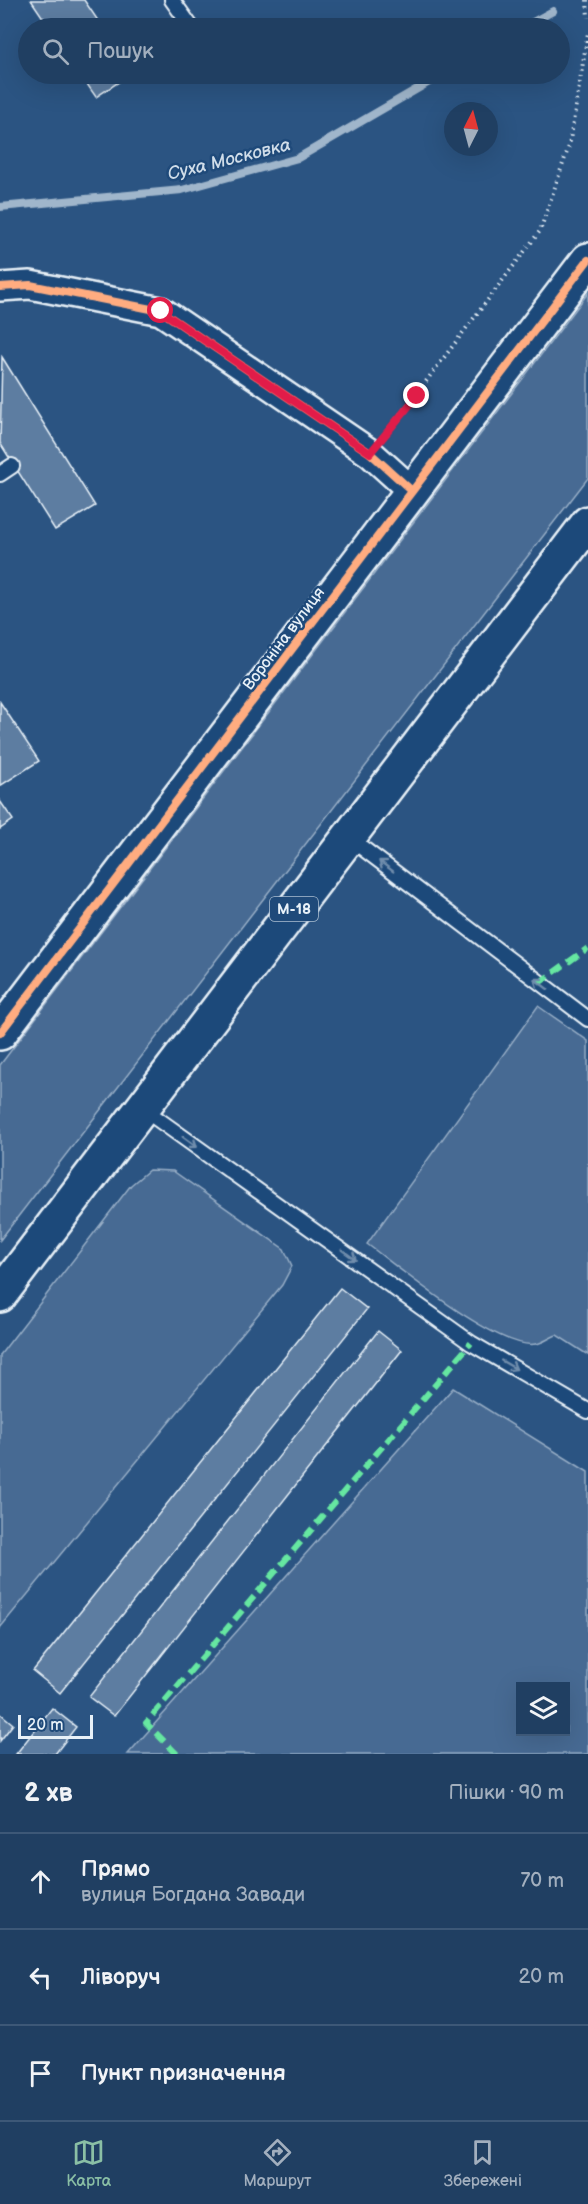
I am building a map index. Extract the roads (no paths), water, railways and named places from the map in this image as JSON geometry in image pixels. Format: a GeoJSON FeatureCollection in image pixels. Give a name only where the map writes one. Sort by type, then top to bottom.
{"type":"FeatureCollection","features":[{"type":"Feature","properties":{"kind":"main road","name":"Вороніна вулиця"},"geometry":{"type":"LineString","coordinates":[[0,1033],[588,260]]}},
{"type":"Feature","properties":{"kind":"main road","name":"М-18"},"geometry":{"type":"LineString","coordinates":[[0,1295],[588,523]]}},
{"type":"Feature","properties":{"kind":"street"},"geometry":{"type":"LineString","coordinates":[[0,287],[30,285],[161,311],[370,453],[412,491]]}},
{"type":"Feature","properties":{"kind":"lane"},"geometry":{"type":"LineString","coordinates":[[172,0],[185,18]]}},
{"type":"Feature","properties":{"kind":"lane"},"geometry":{"type":"LineString","coordinates":[[0,474],[12,466]]}},
{"type":"Feature","properties":{"kind":"lane"},"geometry":{"type":"LineString","coordinates":[[348,837],[588,1019]]}},
{"type":"Feature","properties":{"kind":"lane"},"geometry":{"type":"LineString","coordinates":[[142,1108],[471,1343],[588,1411]]}},
{"type":"Feature","properties":{"kind":"waterway","name":"Суха Московка"},"geometry":{"type":"LineString","coordinates":[[540,18],[553,11]]}},
{"type":"Feature","properties":{"kind":"waterway","name":"Суха Московка"},"geometry":{"type":"LineString","coordinates":[[0,207],[182,190],[298,158],[426,84]]}}]}
